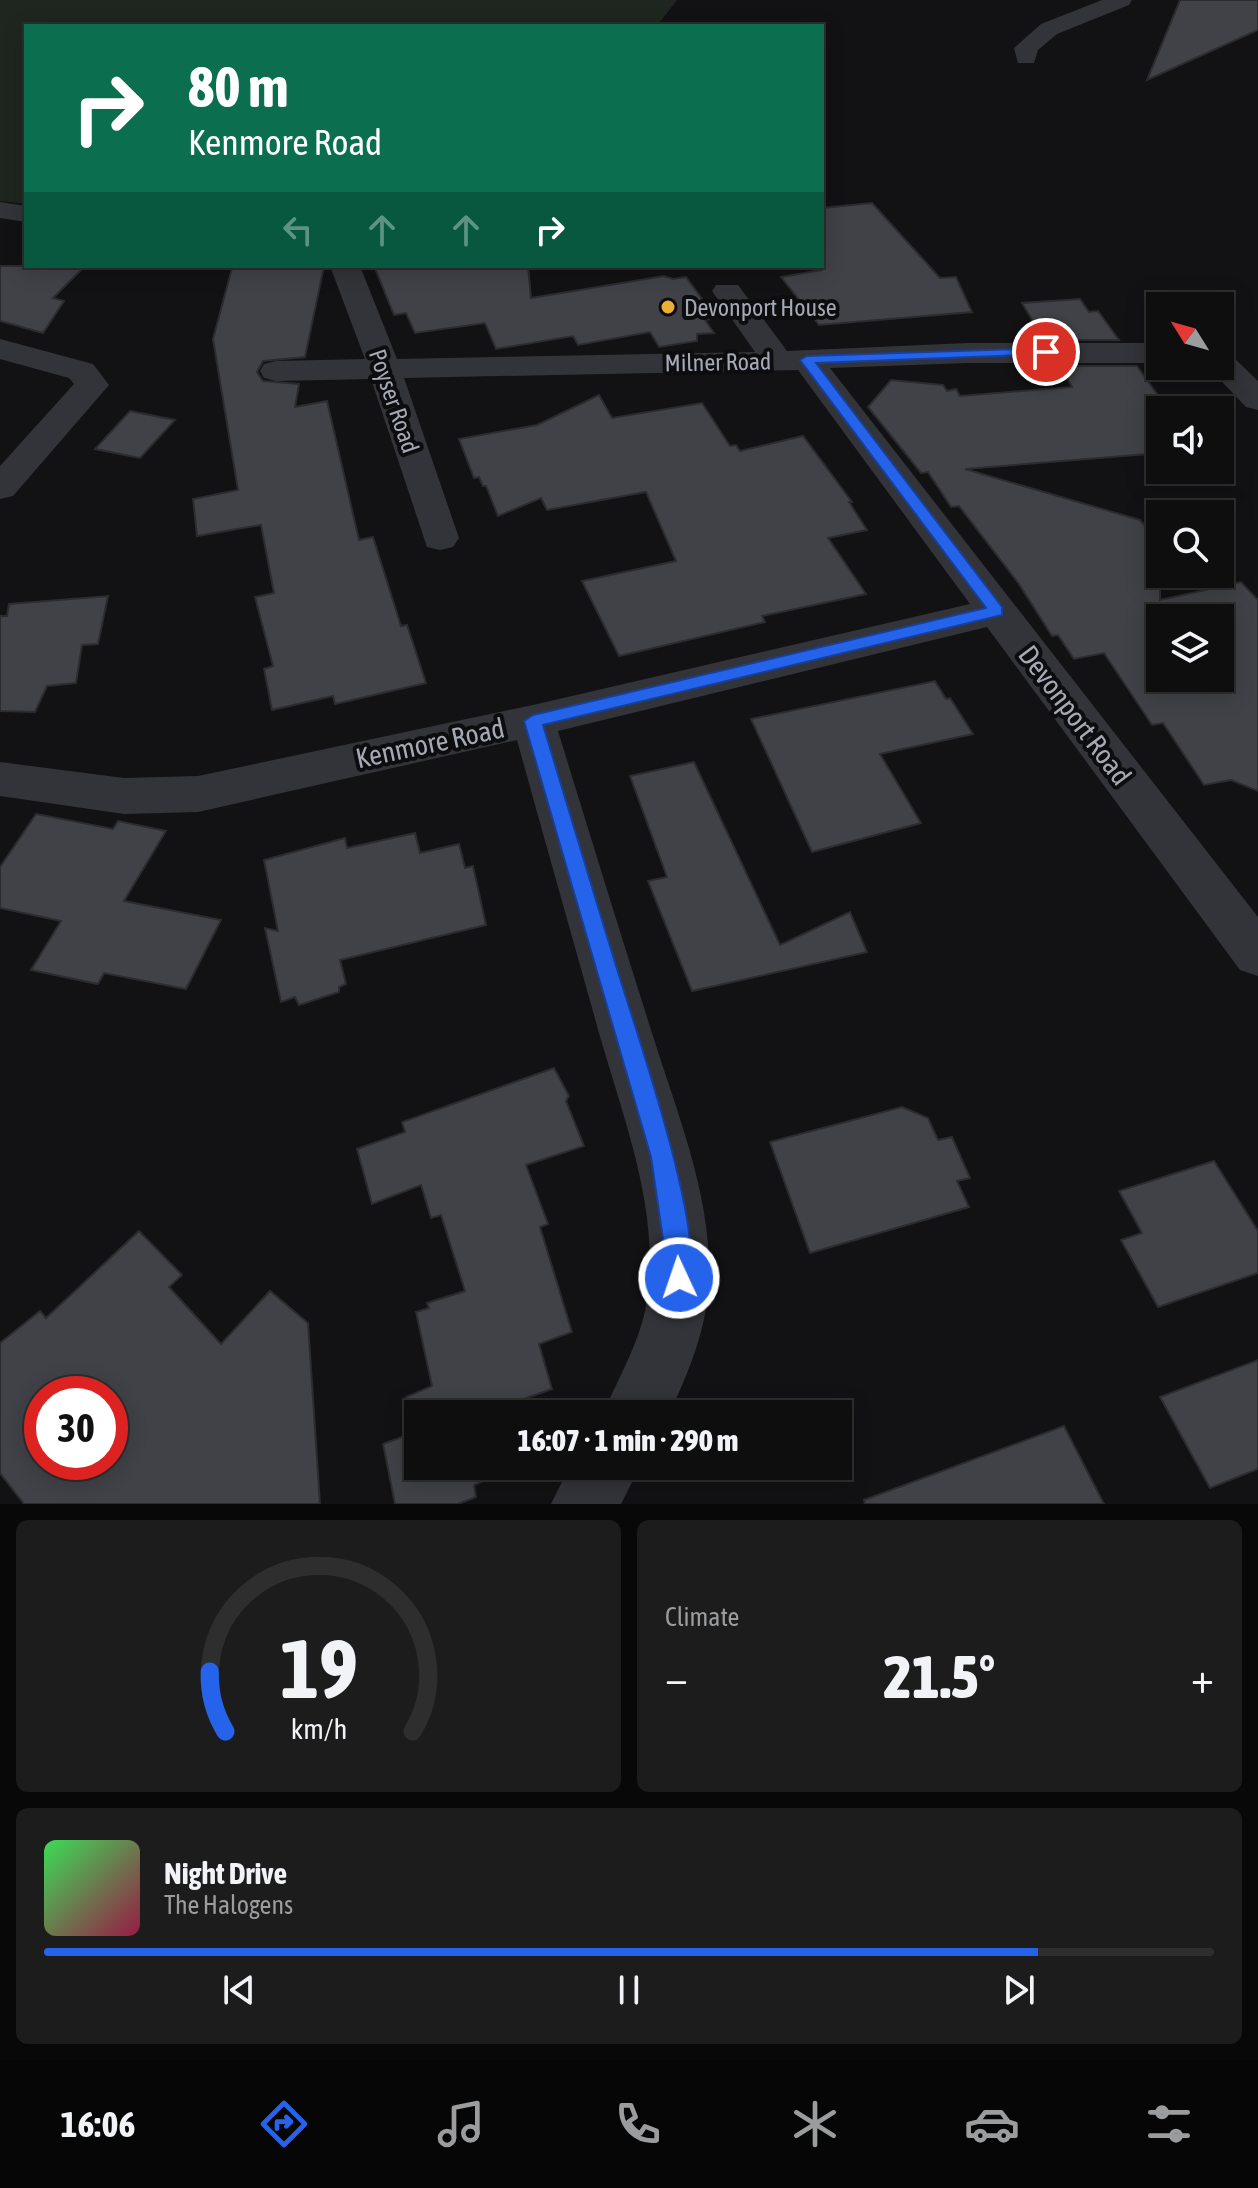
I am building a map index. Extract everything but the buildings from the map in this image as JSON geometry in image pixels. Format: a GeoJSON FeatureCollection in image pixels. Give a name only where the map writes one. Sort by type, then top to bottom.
{"type":"FeatureCollection","features":[{"type":"Feature","properties":{"kind":"street"},"geometry":{"type":"LineString","coordinates":[[1026,58],[1026,48],[1049,29],[1121,0]]}},
{"type":"Feature","properties":{"kind":"street"},"geometry":{"type":"LineString","coordinates":[[0,210],[24,214]]}},
{"type":"Feature","properties":{"kind":"street","name":"Poyser Road"},"geometry":{"type":"LineString","coordinates":[[346,268],[385,370],[440,538]]}},
{"type":"Feature","properties":{"kind":"street","name":"Devonport Road"},"geometry":{"type":"LineString","coordinates":[[727,291],[792,360],[997,611],[1258,955]]}},
{"type":"Feature","properties":{"kind":"street"},"geometry":{"type":"LineString","coordinates":[[0,349],[81,371],[92,385],[0,488]]}},
{"type":"Feature","properties":{"kind":"street","name":"Milner Road"},"geometry":{"type":"LineString","coordinates":[[276,371],[792,360],[968,353],[1146,353]]}},
{"type":"Feature","properties":{"kind":"street"},"geometry":{"type":"LineString","coordinates":[[1234,355],[1258,356]]}},
{"type":"Feature","properties":{"kind":"street"},"geometry":{"type":"LineString","coordinates":[[1234,376],[1258,400]]}},
{"type":"Feature","properties":{"kind":"street","name":"Kenmore Road"},"geometry":{"type":"LineString","coordinates":[[0,779],[163,799],[533,721],[997,611]]}},
{"type":"Feature","properties":{"kind":"street"},"geometry":{"type":"LineString","coordinates":[[533,721],[663,1157],[678,1242],[679,1278],[675,1314],[655,1378],[643,1400]]}},
{"type":"Feature","properties":{"kind":"street"},"geometry":{"type":"LineString","coordinates":[[584,1504],[599,1480]]}},
{"type":"Feature","properties":{"kind":"shaded area"},"geometry":{"type":"Polygon","coordinates":[[[0,0],[677,0],[659,24],[24,24],[24,204],[0,201],[0,0]]]}},
{"type":"Feature","properties":{"kind":"place","name":"Devonport House"},"geometry":{"type":"Point","coordinates":[668,307]}},
{"type":"Feature","properties":{"kind":"route"},"geometry":{"type":"LineString","coordinates":[[679,1278],[678,1242],[663,1157],[533,721],[997,611],[807,360],[1046,352]]}}]}
